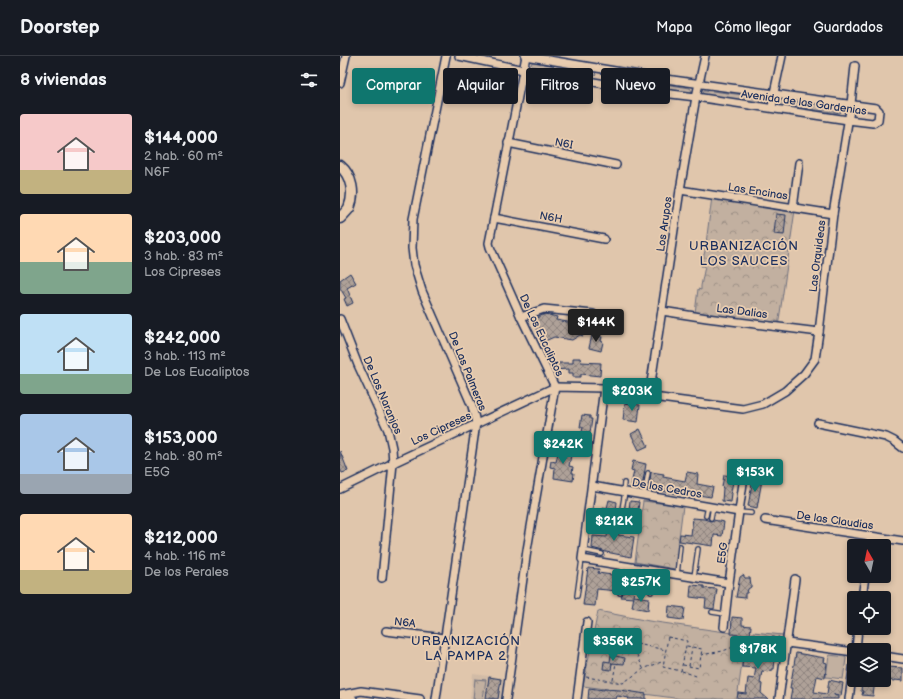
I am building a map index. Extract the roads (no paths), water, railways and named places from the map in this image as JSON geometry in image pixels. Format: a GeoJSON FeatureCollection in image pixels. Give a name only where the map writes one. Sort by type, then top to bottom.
{"type":"FeatureCollection","features":[{"type":"Feature","properties":{"kind":"street"},"geometry":{"type":"LineString","coordinates":[[340,83],[346,56]]}},
{"type":"Feature","properties":{"kind":"street","name":"De Las Palmeras"},"geometry":{"type":"LineString","coordinates":[[436,699],[476,423],[472,406],[422,291],[414,265],[412,248],[413,219],[446,56]]}},
{"type":"Feature","properties":{"kind":"street","name":"Avenida de las Gardenias"},"geometry":{"type":"LineString","coordinates":[[459,56],[524,70],[601,83]]}},
{"type":"Feature","properties":{"kind":"street","name":"Avenida de las Gardenias"},"geometry":{"type":"LineString","coordinates":[[526,56],[601,68]]}},
{"type":"Feature","properties":{"kind":"street","name":"De Los Eucaliptos"},"geometry":{"type":"LineString","coordinates":[[506,699],[527,550],[555,387],[521,317],[490,247],[508,143],[526,56]]}},
{"type":"Feature","properties":{"kind":"street","name":"Los Arupos"},"geometry":{"type":"LineString","coordinates":[[649,396],[680,190],[696,97],[705,56]]}},
{"type":"Feature","properties":{"kind":"street"},"geometry":{"type":"LineString","coordinates":[[772,108],[782,56]]}},
{"type":"Feature","properties":{"kind":"street","name":"Las Orquideas"},"geometry":{"type":"LineString","coordinates":[[743,409],[763,404],[785,391],[804,374],[815,359],[833,214],[855,66]]}},
{"type":"Feature","properties":{"kind":"street","name":"Avenida de las Gardenias"},"geometry":{"type":"LineString","coordinates":[[670,79],[850,104],[876,108],[879,111],[878,120],[873,122],[848,120],[670,94]]}},
{"type":"Feature","properties":{"kind":"street","name":"N6I"},"geometry":{"type":"LineString","coordinates":[[508,143],[616,165]]}},
{"type":"Feature","properties":{"kind":"street"},"geometry":{"type":"LineString","coordinates":[[793,208],[799,163]]}},
{"type":"Feature","properties":{"kind":"street"},"geometry":{"type":"LineString","coordinates":[[340,166],[344,169],[351,181],[352,195],[348,209],[340,218]]}},
{"type":"Feature","properties":{"kind":"street","name":"Las Encinas"},"geometry":{"type":"LineString","coordinates":[[680,190],[833,214]]}},
{"type":"Feature","properties":{"kind":"street","name":"N6H"},"geometry":{"type":"LineString","coordinates":[[494,218],[604,238]]}},
{"type":"Feature","properties":{"kind":"street"},"geometry":{"type":"LineString","coordinates":[[521,317],[544,309],[593,314]]}},
{"type":"Feature","properties":{"kind":"street","name":"Las Dalias"},"geometry":{"type":"LineString","coordinates":[[662,311],[819,332]]}},
{"type":"Feature","properties":{"kind":"street","name":"De Los Naranjos"},"geometry":{"type":"LineString","coordinates":[[340,319],[358,365],[388,430],[392,448],[393,463],[382,578]]}},
{"type":"Feature","properties":{"kind":"street","name":"Los Cipreses"},"geometry":{"type":"LineString","coordinates":[[340,489],[476,423],[555,387],[604,388],[608,391],[743,409]]}},
{"type":"Feature","properties":{"kind":"street"},"geometry":{"type":"LineString","coordinates":[[604,388],[582,559],[729,584]]}},
{"type":"Feature","properties":{"kind":"street"},"geometry":{"type":"LineString","coordinates":[[818,423],[886,437],[903,448]]}},
{"type":"Feature","properties":{"kind":"street","name":"E5G"},"geometry":{"type":"LineString","coordinates":[[724,627],[743,482]]}},
{"type":"Feature","properties":{"kind":"street","name":"De los Cedros"},"geometry":{"type":"LineString","coordinates":[[592,486],[739,512]]}},
{"type":"Feature","properties":{"kind":"street","name":"De las Claudias"},"geometry":{"type":"LineString","coordinates":[[765,520],[903,541]]}},
{"type":"Feature","properties":{"kind":"street"},"geometry":{"type":"LineString","coordinates":[[779,699],[795,579]]}},
{"type":"Feature","properties":{"kind":"street"},"geometry":{"type":"LineString","coordinates":[[577,699],[587,622]]}},
{"type":"Feature","properties":{"kind":"street","name":"N6A"},"geometry":{"type":"LineString","coordinates":[[386,631],[444,638]]}},
{"type":"Feature","properties":{"kind":"street"},"geometry":{"type":"LineString","coordinates":[[788,640],[847,650]]}},
{"type":"Feature","properties":{"kind":"street"},"geometry":{"type":"LineString","coordinates":[[891,657],[903,659]]}},
{"type":"Feature","properties":{"kind":"street"},"geometry":{"type":"LineString","coordinates":[[849,699],[851,687]]}},
{"type":"Feature","properties":{"kind":"street"},"geometry":{"type":"LineString","coordinates":[[353,699],[342,694],[361,691],[420,699]]}},
{"type":"Feature","properties":{"kind":"lane"},"geometry":{"type":"LineString","coordinates":[[644,496],[648,473]]}},
{"type":"Feature","properties":{"kind":"lane"},"geometry":{"type":"LineString","coordinates":[[622,509],[624,483]]}},
{"type":"Feature","properties":{"kind":"lane"},"geometry":{"type":"LineString","coordinates":[[706,516],[710,507]]}},
{"type":"Feature","properties":{"kind":"lane"},"geometry":{"type":"LineString","coordinates":[[710,507],[711,518]]}},
{"type":"Feature","properties":{"kind":"lane"},"geometry":{"type":"LineString","coordinates":[[739,512],[751,513]]}},
{"type":"Feature","properties":{"kind":"lane"},"geometry":{"type":"LineString","coordinates":[[588,514],[599,516]]}},
{"type":"Feature","properties":{"kind":"lane"},"geometry":{"type":"LineString","coordinates":[[677,575],[680,546]]}},
{"type":"Feature","properties":{"kind":"lane"},"geometry":{"type":"LineString","coordinates":[[694,578],[698,549]]}},
{"type":"Feature","properties":{"kind":"lane"},"geometry":{"type":"LineString","coordinates":[[583,550],[602,554]]}},
{"type":"Feature","properties":{"kind":"lane"},"geometry":{"type":"LineString","coordinates":[[577,596],[582,559]]}},
{"type":"Feature","properties":{"kind":"lane"},"geometry":{"type":"LineString","coordinates":[[620,593],[623,565]]}},
{"type":"Feature","properties":{"kind":"lane"},"geometry":{"type":"LineString","coordinates":[[651,592],[654,571]]}},
{"type":"Feature","properties":{"kind":"lane"},"geometry":{"type":"LineString","coordinates":[[712,612],[725,614]]}},
{"type":"Feature","properties":{"kind":"district","name":"URBANIZACIÓN LOS SAUCES"},"geometry":{"type":"Point","coordinates":[744,252]}},
{"type":"Feature","properties":{"kind":"district","name":"URBANIZACIÓN LA PAMPA 2"},"geometry":{"type":"Point","coordinates":[466,648]}}]}
